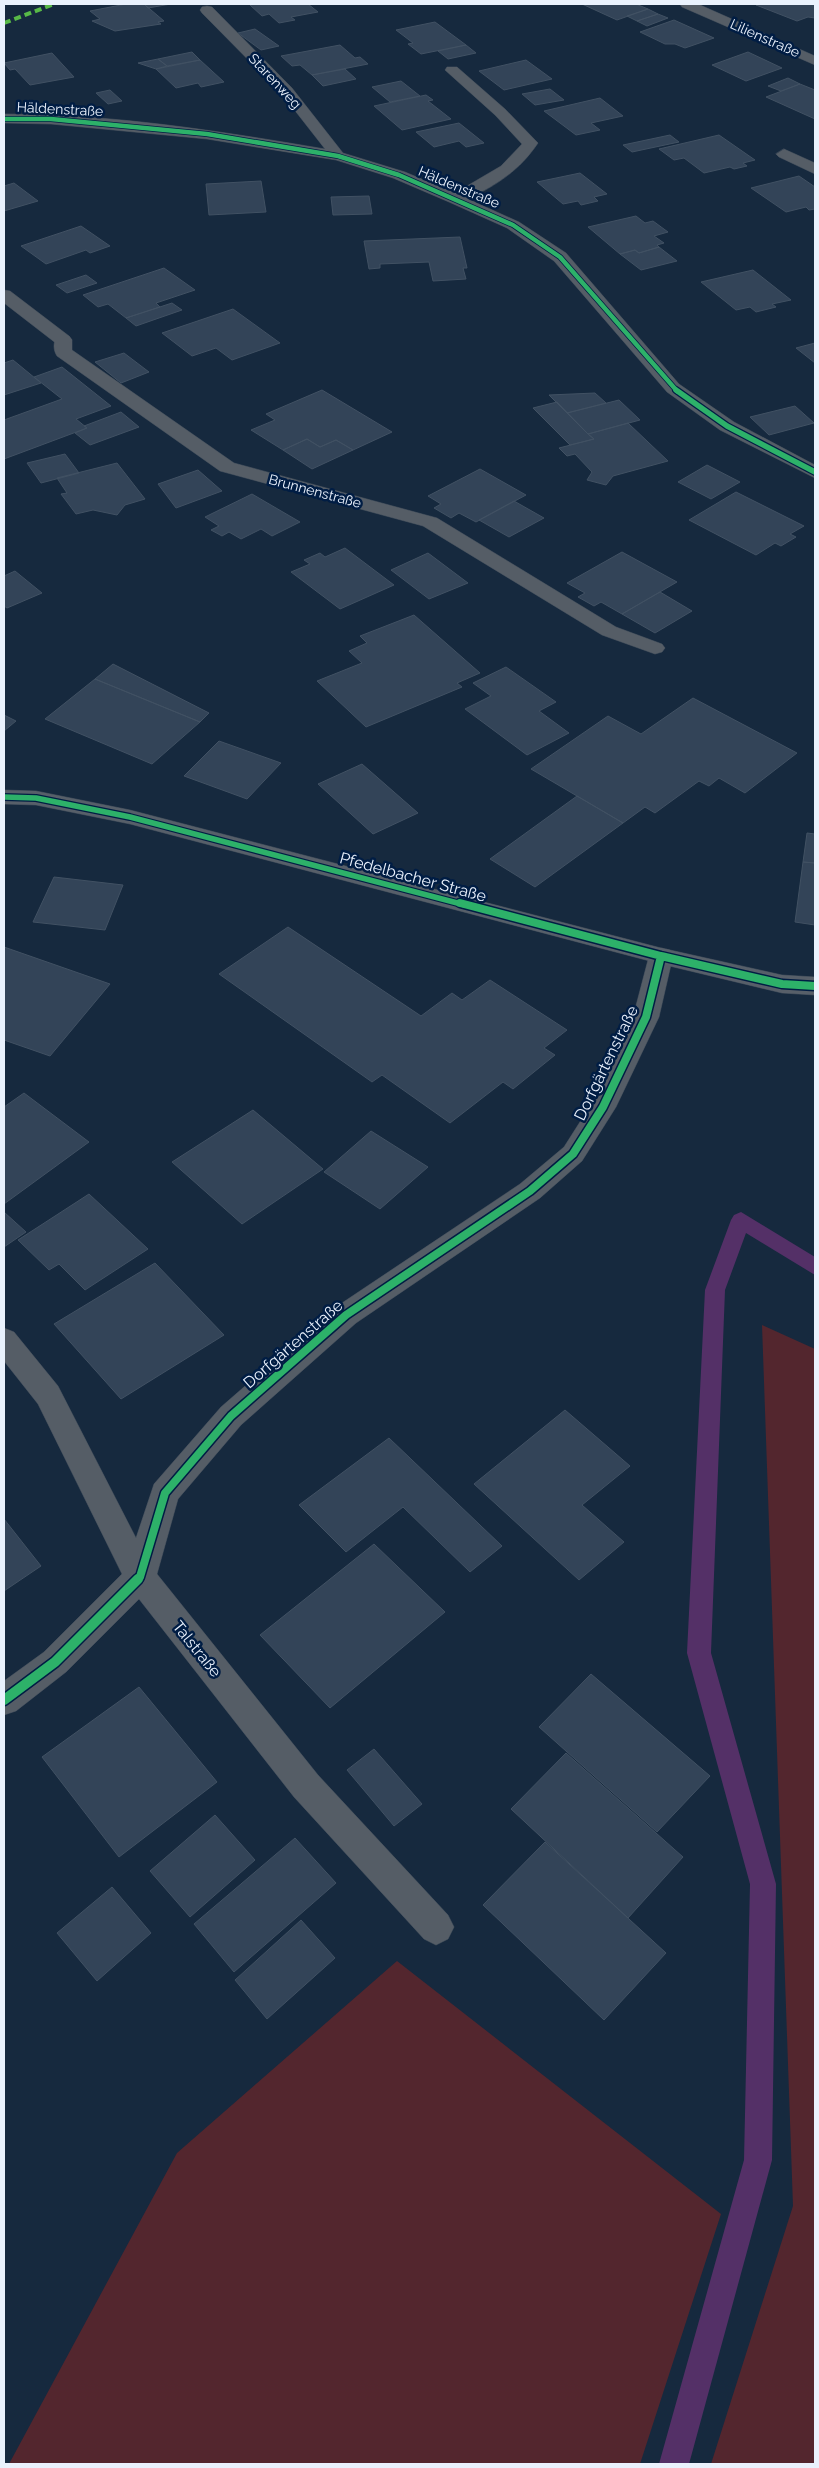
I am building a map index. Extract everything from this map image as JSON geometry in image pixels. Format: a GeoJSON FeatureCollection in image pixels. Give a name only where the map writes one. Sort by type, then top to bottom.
{"type":"FeatureCollection","features":[{"type":"Feature","properties":{"kind":"street","name":"Lilienstraße"},"geometry":{"type":"LineString","coordinates":[[687,4],[815,61]]}},
{"type":"Feature","properties":{"kind":"street","name":"Starenweg"},"geometry":{"type":"LineString","coordinates":[[206,10],[288,91],[338,156]]}},
{"type":"Feature","properties":{"kind":"street"},"geometry":{"type":"LineString","coordinates":[[452,70],[500,112],[530,143],[522,157],[493,180],[456,199]]}},
{"type":"Feature","properties":{"kind":"street","name":"Häldenstraße"},"geometry":{"type":"LineString","coordinates":[[4,119],[51,119],[207,134],[338,156],[399,175],[456,199],[513,225],[560,257],[673,388],[727,426],[815,472]]}},
{"type":"Feature","properties":{"kind":"street"},"geometry":{"type":"LineString","coordinates":[[784,154],[815,169]]}},
{"type":"Feature","properties":{"kind":"street","name":"Brunnenstraße"},"geometry":{"type":"LineString","coordinates":[[4,296],[63,340],[64,352],[227,467],[430,522],[609,631],[655,648]]}},
{"type":"Feature","properties":{"kind":"street","name":"Pfedelbacher Straße"},"geometry":{"type":"LineString","coordinates":[[4,797],[36,798],[130,816],[661,956],[782,984],[815,986]]}},
{"type":"Feature","properties":{"kind":"street","name":"Dorfgärtenstraße"},"geometry":{"type":"LineString","coordinates":[[4,1700],[55,1662],[140,1577],[165,1492],[231,1416],[346,1315],[530,1191],[573,1154],[604,1107],[646,1018],[661,956]]}},
{"type":"Feature","properties":{"kind":"street","name":"Talstraße"},"geometry":{"type":"LineString","coordinates":[[4,1340],[48,1395],[140,1577],[306,1786],[436,1926]]}},
{"type":"Feature","properties":{"kind":"shaded area"},"geometry":{"type":"Polygon","coordinates":[[[762,1325],[815,1349],[815,2464],[711,2464],[793,2206],[762,1325]]]}},
{"type":"Feature","properties":{"kind":"shaded area"},"geometry":{"type":"Polygon","coordinates":[[[397,1961],[721,2214],[640,2464],[9,2464],[177,2153],[397,1961]]]}},
{"type":"Feature","properties":{"kind":"building"},"geometry":{"type":"Polygon","coordinates":[[[126,4],[144,4],[164,21],[158,22],[161,24],[115,31],[92,21],[100,19],[90,11],[126,4]]]}},
{"type":"Feature","properties":{"kind":"building"},"geometry":{"type":"Polygon","coordinates":[[[144,4],[171,4],[148,8],[144,4]]]}},
{"type":"Feature","properties":{"kind":"building"},"geometry":{"type":"Polygon","coordinates":[[[308,4],[318,12],[291,17],[295,20],[279,23],[269,14],[262,16],[250,5],[308,4]]]}},
{"type":"Feature","properties":{"kind":"building"},"geometry":{"type":"Polygon","coordinates":[[[582,4],[636,4],[648,9],[617,20],[582,4]]]}},
{"type":"Feature","properties":{"kind":"building"},"geometry":{"type":"Polygon","coordinates":[[[815,4],[815,18],[808,17],[797,21],[756,5],[815,4]]]}},
{"type":"Feature","properties":{"kind":"building"},"geometry":{"type":"Polygon","coordinates":[[[648,9],[658,14],[637,21],[627,16],[648,9]]]}},
{"type":"Feature","properties":{"kind":"building"},"geometry":{"type":"Polygon","coordinates":[[[658,14],[668,18],[647,26],[637,21],[658,14]]]}},
{"type":"Feature","properties":{"kind":"building"},"geometry":{"type":"Polygon","coordinates":[[[674,20],[714,38],[685,48],[675,44],[665,44],[640,32],[674,20]]]}},
{"type":"Feature","properties":{"kind":"building"},"geometry":{"type":"Polygon","coordinates":[[[435,22],[466,45],[421,54],[408,44],[413,43],[396,30],[435,22]]]}},
{"type":"Feature","properties":{"kind":"building"},"geometry":{"type":"Polygon","coordinates":[[[255,29],[279,46],[261,50],[238,33],[255,29]]]}},
{"type":"Feature","properties":{"kind":"building"},"geometry":{"type":"Polygon","coordinates":[[[340,45],[355,58],[360,57],[368,64],[312,75],[300,65],[292,66],[281,56],[340,45]]]}},
{"type":"Feature","properties":{"kind":"building"},"geometry":{"type":"Polygon","coordinates":[[[466,45],[476,53],[448,59],[438,51],[466,45]]]}},
{"type":"Feature","properties":{"kind":"building"},"geometry":{"type":"Polygon","coordinates":[[[192,52],[200,60],[167,66],[158,59],[192,52]]]}},
{"type":"Feature","properties":{"kind":"building"},"geometry":{"type":"Polygon","coordinates":[[[748,52],[782,68],[746,81],[712,65],[748,52]]]}},
{"type":"Feature","properties":{"kind":"building"},"geometry":{"type":"Polygon","coordinates":[[[52,53],[74,77],[30,85],[15,69],[10,70],[4,63],[52,53]]]}},
{"type":"Feature","properties":{"kind":"building"},"geometry":{"type":"Polygon","coordinates":[[[158,59],[167,66],[156,69],[138,63],[158,59]]]}},
{"type":"Feature","properties":{"kind":"building"},"geometry":{"type":"Polygon","coordinates":[[[200,60],[224,82],[201,87],[198,83],[176,88],[156,69],[200,60]]]}},
{"type":"Feature","properties":{"kind":"building"},"geometry":{"type":"Polygon","coordinates":[[[526,60],[552,79],[504,90],[479,71],[526,60]]]}},
{"type":"Feature","properties":{"kind":"building"},"geometry":{"type":"Polygon","coordinates":[[[345,69],[356,79],[323,86],[312,75],[345,69]]]}},
{"type":"Feature","properties":{"kind":"building"},"geometry":{"type":"Polygon","coordinates":[[[788,78],[800,84],[781,91],[768,86],[788,78]]]}},
{"type":"Feature","properties":{"kind":"building"},"geometry":{"type":"Polygon","coordinates":[[[401,81],[420,96],[390,102],[372,87],[401,81]]]}},
{"type":"Feature","properties":{"kind":"building"},"geometry":{"type":"Polygon","coordinates":[[[800,84],[815,90],[815,119],[766,97],[800,84]]]}},
{"type":"Feature","properties":{"kind":"building"},"geometry":{"type":"Polygon","coordinates":[[[550,89],[564,100],[535,105],[522,94],[550,89]]]}},
{"type":"Feature","properties":{"kind":"building"},"geometry":{"type":"Polygon","coordinates":[[[110,90],[122,101],[108,104],[96,93],[110,90]]]}},
{"type":"Feature","properties":{"kind":"building"},"geometry":{"type":"Polygon","coordinates":[[[426,95],[433,100],[428,101],[451,119],[402,130],[374,106],[426,95]]]}},
{"type":"Feature","properties":{"kind":"building"},"geometry":{"type":"Polygon","coordinates":[[[600,98],[623,116],[591,123],[600,130],[576,135],[544,111],[600,98]]]}},
{"type":"Feature","properties":{"kind":"building"},"geometry":{"type":"Polygon","coordinates":[[[459,123],[484,143],[466,147],[459,141],[434,147],[416,132],[459,123]]]}},
{"type":"Feature","properties":{"kind":"building"},"geometry":{"type":"Polygon","coordinates":[[[670,135],[679,142],[632,152],[623,145],[670,135]]]}},
{"type":"Feature","properties":{"kind":"building"},"geometry":{"type":"Polygon","coordinates":[[[719,135],[755,160],[743,163],[747,166],[734,169],[730,167],[704,173],[684,158],[674,160],[659,149],[719,135]]]}},
{"type":"Feature","properties":{"kind":"building"},"geometry":{"type":"Polygon","coordinates":[[[580,173],[607,194],[594,197],[598,201],[581,205],[578,201],[563,204],[537,182],[580,173]]]}},
{"type":"Feature","properties":{"kind":"building"},"geometry":{"type":"Polygon","coordinates":[[[799,176],[815,187],[815,209],[809,210],[806,207],[786,212],[751,188],[799,176]]]}},
{"type":"Feature","properties":{"kind":"building"},"geometry":{"type":"Polygon","coordinates":[[[261,181],[266,212],[209,215],[206,184],[261,181]]]}},
{"type":"Feature","properties":{"kind":"building"},"geometry":{"type":"Polygon","coordinates":[[[14,183],[38,201],[4,211],[4,186],[14,183]]]}},
{"type":"Feature","properties":{"kind":"building"},"geometry":{"type":"Polygon","coordinates":[[[369,196],[372,214],[333,215],[331,197],[369,196]]]}},
{"type":"Feature","properties":{"kind":"building"},"geometry":{"type":"Polygon","coordinates":[[[636,216],[645,223],[653,221],[668,232],[654,236],[664,243],[657,245],[659,247],[639,253],[635,250],[620,254],[588,227],[636,216]]]}},
{"type":"Feature","properties":{"kind":"building"},"geometry":{"type":"Polygon","coordinates":[[[81,226],[110,246],[90,253],[86,250],[46,264],[21,246],[81,226]]]}},
{"type":"Feature","properties":{"kind":"building"},"geometry":{"type":"Polygon","coordinates":[[[460,237],[467,268],[463,268],[466,279],[433,281],[429,262],[380,264],[380,268],[369,269],[364,241],[460,237]]]}},
{"type":"Feature","properties":{"kind":"building"},"geometry":{"type":"Polygon","coordinates":[[[659,247],[677,261],[641,270],[620,254],[635,250],[639,253],[659,247]]]}},
{"type":"Feature","properties":{"kind":"building"},"geometry":{"type":"Polygon","coordinates":[[[164,268],[195,290],[156,303],[160,307],[126,318],[108,304],[98,307],[83,295],[164,268]]]}},
{"type":"Feature","properties":{"kind":"building"},"geometry":{"type":"Polygon","coordinates":[[[753,270],[791,300],[772,304],[776,307],[756,312],[750,307],[736,310],[701,282],[753,270]]]}},
{"type":"Feature","properties":{"kind":"building"},"geometry":{"type":"Polygon","coordinates":[[[86,275],[97,283],[67,293],[56,285],[86,275]]]}},
{"type":"Feature","properties":{"kind":"building"},"geometry":{"type":"Polygon","coordinates":[[[172,303],[182,310],[136,326],[126,318],[172,303]]]}},
{"type":"Feature","properties":{"kind":"building"},"geometry":{"type":"Polygon","coordinates":[[[233,309],[280,343],[232,360],[216,348],[192,356],[162,333],[233,309]]]}},
{"type":"Feature","properties":{"kind":"building"},"geometry":{"type":"Polygon","coordinates":[[[815,343],[815,363],[796,348],[815,343]]]}},
{"type":"Feature","properties":{"kind":"building"},"geometry":{"type":"Polygon","coordinates":[[[124,353],[149,372],[121,383],[95,362],[124,353]]]}},
{"type":"Feature","properties":{"kind":"building"},"geometry":{"type":"Polygon","coordinates":[[[13,360],[41,383],[4,395],[4,363],[13,360]]]}},
{"type":"Feature","properties":{"kind":"building"},"geometry":{"type":"Polygon","coordinates":[[[62,367],[111,406],[76,419],[87,428],[4,459],[4,420],[62,399],[34,377],[62,367]]]}},
{"type":"Feature","properties":{"kind":"building"},"geometry":{"type":"Polygon","coordinates":[[[322,390],[392,432],[353,450],[336,440],[320,447],[307,439],[283,450],[251,430],[275,420],[266,414],[322,390]]]}},
{"type":"Feature","properties":{"kind":"building"},"geometry":{"type":"Polygon","coordinates":[[[595,393],[606,403],[567,413],[549,395],[595,393]]]}},
{"type":"Feature","properties":{"kind":"building"},"geometry":{"type":"Polygon","coordinates":[[[619,400],[640,420],[588,434],[567,413],[619,400]]]}},
{"type":"Feature","properties":{"kind":"building"},"geometry":{"type":"Polygon","coordinates":[[[557,402],[594,439],[570,445],[533,408],[557,402]]]}},
{"type":"Feature","properties":{"kind":"building"},"geometry":{"type":"Polygon","coordinates":[[[795,406],[814,423],[769,435],[750,417],[795,406]]]}},
{"type":"Feature","properties":{"kind":"building"},"geometry":{"type":"Polygon","coordinates":[[[121,412],[139,427],[90,445],[75,433],[87,428],[84,426],[121,412]]]}},
{"type":"Feature","properties":{"kind":"building"},"geometry":{"type":"Polygon","coordinates":[[[628,423],[668,461],[613,476],[606,485],[587,480],[592,472],[575,454],[567,456],[559,448],[594,439],[588,434],[628,423]]]}},
{"type":"Feature","properties":{"kind":"building"},"geometry":{"type":"Polygon","coordinates":[[[307,439],[320,447],[336,440],[353,450],[312,469],[283,450],[307,439]]]}},
{"type":"Feature","properties":{"kind":"building"},"geometry":{"type":"Polygon","coordinates":[[[65,454],[79,473],[41,483],[27,463],[65,454]]]}},
{"type":"Feature","properties":{"kind":"building"},"geometry":{"type":"Polygon","coordinates":[[[117,463],[145,499],[125,505],[117,515],[93,510],[76,514],[61,494],[67,493],[57,478],[117,463]]]}},
{"type":"Feature","properties":{"kind":"building"},"geometry":{"type":"Polygon","coordinates":[[[707,465],[740,482],[711,499],[678,482],[707,465]]]}},
{"type":"Feature","properties":{"kind":"building"},"geometry":{"type":"Polygon","coordinates":[[[480,469],[526,495],[476,522],[459,513],[451,518],[434,508],[441,504],[428,496],[480,469]]]}},
{"type":"Feature","properties":{"kind":"building"},"geometry":{"type":"Polygon","coordinates":[[[198,470],[222,491],[176,508],[158,484],[198,470]]]}},
{"type":"Feature","properties":{"kind":"building"},"geometry":{"type":"Polygon","coordinates":[[[736,492],[804,526],[790,534],[796,537],[781,546],[775,543],[756,555],[689,520],[736,492]]]}},
{"type":"Feature","properties":{"kind":"building"},"geometry":{"type":"Polygon","coordinates":[[[252,494],[300,522],[272,536],[261,529],[241,539],[229,532],[222,536],[211,530],[219,526],[205,517],[252,494]]]}},
{"type":"Feature","properties":{"kind":"building"},"geometry":{"type":"Polygon","coordinates":[[[514,501],[544,518],[509,537],[479,520],[514,501]]]}},
{"type":"Feature","properties":{"kind":"building"},"geometry":{"type":"Polygon","coordinates":[[[345,548],[394,585],[340,609],[291,572],[310,564],[304,560],[320,553],[325,557],[345,548]]]}},
{"type":"Feature","properties":{"kind":"building"},"geometry":{"type":"Polygon","coordinates":[[[622,552],[677,582],[622,614],[601,602],[594,606],[578,597],[585,593],[567,583],[622,552]]]}},
{"type":"Feature","properties":{"kind":"building"},"geometry":{"type":"Polygon","coordinates":[[[428,553],[468,583],[429,599],[391,570],[428,553]]]}},
{"type":"Feature","properties":{"kind":"building"},"geometry":{"type":"Polygon","coordinates":[[[15,571],[42,593],[7,608],[4,606],[4,576],[15,571]]]}},
{"type":"Feature","properties":{"kind":"building"},"geometry":{"type":"Polygon","coordinates":[[[660,592],[692,611],[655,633],[622,614],[660,592]]]}},
{"type":"Feature","properties":{"kind":"building"},"geometry":{"type":"Polygon","coordinates":[[[414,615],[480,673],[457,683],[462,687],[366,727],[317,681],[362,663],[349,651],[367,643],[360,636],[414,615]]]}},
{"type":"Feature","properties":{"kind":"building"},"geometry":{"type":"Polygon","coordinates":[[[113,664],[209,713],[200,722],[95,679],[113,664]]]}},
{"type":"Feature","properties":{"kind":"building"},"geometry":{"type":"Polygon","coordinates":[[[506,667],[556,702],[539,711],[569,733],[527,755],[465,709],[491,696],[473,683],[506,667]]]}},
{"type":"Feature","properties":{"kind":"building"},"geometry":{"type":"Polygon","coordinates":[[[95,679],[200,722],[152,764],[45,719],[95,679]]]}},
{"type":"Feature","properties":{"kind":"building"},"geometry":{"type":"Polygon","coordinates":[[[693,698],[797,753],[745,793],[719,778],[709,786],[699,781],[655,813],[645,807],[623,823],[531,769],[608,716],[641,734],[693,698]]]}},
{"type":"Feature","properties":{"kind":"building"},"geometry":{"type":"Polygon","coordinates":[[[4,715],[16,721],[4,731],[4,715]]]}},
{"type":"Feature","properties":{"kind":"building"},"geometry":{"type":"Polygon","coordinates":[[[219,741],[281,763],[247,799],[184,776],[219,741]]]}},
{"type":"Feature","properties":{"kind":"building"},"geometry":{"type":"Polygon","coordinates":[[[362,764],[418,813],[373,834],[318,784],[362,764]]]}},
{"type":"Feature","properties":{"kind":"building"},"geometry":{"type":"Polygon","coordinates":[[[577,796],[623,823],[535,887],[490,859],[577,796]]]}},
{"type":"Feature","properties":{"kind":"building"},"geometry":{"type":"Polygon","coordinates":[[[807,833],[815,834],[815,863],[803,862],[807,833]]]}},
{"type":"Feature","properties":{"kind":"building"},"geometry":{"type":"Polygon","coordinates":[[[803,862],[815,863],[815,925],[795,922],[803,862]]]}},
{"type":"Feature","properties":{"kind":"building"},"geometry":{"type":"Polygon","coordinates":[[[54,877],[123,885],[105,930],[33,922],[54,877]]]}},
{"type":"Feature","properties":{"kind":"building"},"geometry":{"type":"Polygon","coordinates":[[[288,927],[421,1016],[452,993],[462,1000],[490,980],[567,1030],[544,1048],[555,1055],[513,1089],[503,1082],[450,1123],[382,1075],[372,1082],[219,974],[288,927]]]}},
{"type":"Feature","properties":{"kind":"building"},"geometry":{"type":"Polygon","coordinates":[[[4,947],[110,984],[50,1056],[4,1040],[4,947]]]}},
{"type":"Feature","properties":{"kind":"building"},"geometry":{"type":"Polygon","coordinates":[[[24,1093],[89,1142],[4,1204],[4,1107],[24,1093]]]}},
{"type":"Feature","properties":{"kind":"building"},"geometry":{"type":"Polygon","coordinates":[[[253,1110],[323,1169],[242,1224],[172,1162],[253,1110]]]}},
{"type":"Feature","properties":{"kind":"building"},"geometry":{"type":"Polygon","coordinates":[[[371,1131],[428,1167],[380,1209],[324,1172],[371,1131]]]}},
{"type":"Feature","properties":{"kind":"building"},"geometry":{"type":"Polygon","coordinates":[[[89,1194],[148,1249],[85,1290],[59,1264],[49,1270],[18,1240],[89,1194]]]}},
{"type":"Feature","properties":{"kind":"building"},"geometry":{"type":"Polygon","coordinates":[[[4,1212],[26,1232],[4,1247],[4,1212]]]}},
{"type":"Feature","properties":{"kind":"building"},"geometry":{"type":"Polygon","coordinates":[[[155,1263],[224,1335],[121,1399],[54,1324],[155,1263]]]}},
{"type":"Feature","properties":{"kind":"building"},"geometry":{"type":"Polygon","coordinates":[[[565,1410],[630,1466],[582,1505],[624,1542],[579,1580],[474,1484],[565,1410]]]}},
{"type":"Feature","properties":{"kind":"building"},"geometry":{"type":"Polygon","coordinates":[[[389,1438],[502,1546],[470,1572],[403,1507],[346,1552],[299,1505],[389,1438]]]}},
{"type":"Feature","properties":{"kind":"building"},"geometry":{"type":"Polygon","coordinates":[[[4,1519],[41,1566],[4,1591],[4,1519]]]}},
{"type":"Feature","properties":{"kind":"building"},"geometry":{"type":"Polygon","coordinates":[[[374,1544],[445,1612],[330,1708],[260,1635],[374,1544]]]}},
{"type":"Feature","properties":{"kind":"building"},"geometry":{"type":"Polygon","coordinates":[[[591,1674],[710,1776],[657,1832],[539,1727],[591,1674]]]}},
{"type":"Feature","properties":{"kind":"building"},"geometry":{"type":"Polygon","coordinates":[[[139,1687],[217,1782],[119,1857],[42,1757],[139,1687]]]}},
{"type":"Feature","properties":{"kind":"building"},"geometry":{"type":"Polygon","coordinates":[[[374,1749],[422,1804],[394,1826],[347,1770],[374,1749]]]}},
{"type":"Feature","properties":{"kind":"building"},"geometry":{"type":"Polygon","coordinates":[[[566,1753],[683,1857],[628,1918],[511,1809],[566,1753]]]}},
{"type":"Feature","properties":{"kind":"building"},"geometry":{"type":"Polygon","coordinates":[[[215,1815],[255,1860],[190,1917],[150,1871],[215,1815]]]}},
{"type":"Feature","properties":{"kind":"building"},"geometry":{"type":"Polygon","coordinates":[[[295,1838],[336,1883],[234,1972],[194,1924],[295,1838]]]}},
{"type":"Feature","properties":{"kind":"building"},"geometry":{"type":"Polygon","coordinates":[[[545,1842],[666,1953],[604,2020],[483,1905],[545,1842]]]}},
{"type":"Feature","properties":{"kind":"building"},"geometry":{"type":"Polygon","coordinates":[[[112,1887],[151,1933],[97,1981],[57,1933],[112,1887]]]}},
{"type":"Feature","properties":{"kind":"building"},"geometry":{"type":"Polygon","coordinates":[[[301,1920],[335,1958],[267,2019],[235,1980],[301,1920]]]}},
{"type":"Feature","properties":{"kind":"waterway"},"geometry":{"type":"LineString","coordinates":[[674,2464],[758,2160],[763,1884],[699,1653],[715,1290],[741,1220],[815,1267]]}},
{"type":"Feature","properties":{"kind":"marked path"},"geometry":{"type":"LineString","coordinates":[[4,23],[54,4]]}},
{"type":"Feature","properties":{"kind":"cycle path"},"geometry":{"type":"LineString","coordinates":[[4,119],[51,119],[207,134],[338,156],[399,175],[455,199],[513,225],[560,257],[673,388],[727,426],[815,472]]}},
{"type":"Feature","properties":{"kind":"cycle path"},"geometry":{"type":"LineString","coordinates":[[4,797],[36,798],[130,817],[661,956],[782,984],[815,986]]}},
{"type":"Feature","properties":{"kind":"cycle path"},"geometry":{"type":"LineString","coordinates":[[4,1700],[55,1662],[140,1577],[165,1493],[231,1416],[346,1315],[530,1191],[573,1154],[603,1107],[646,1017],[661,956]]}}]}
